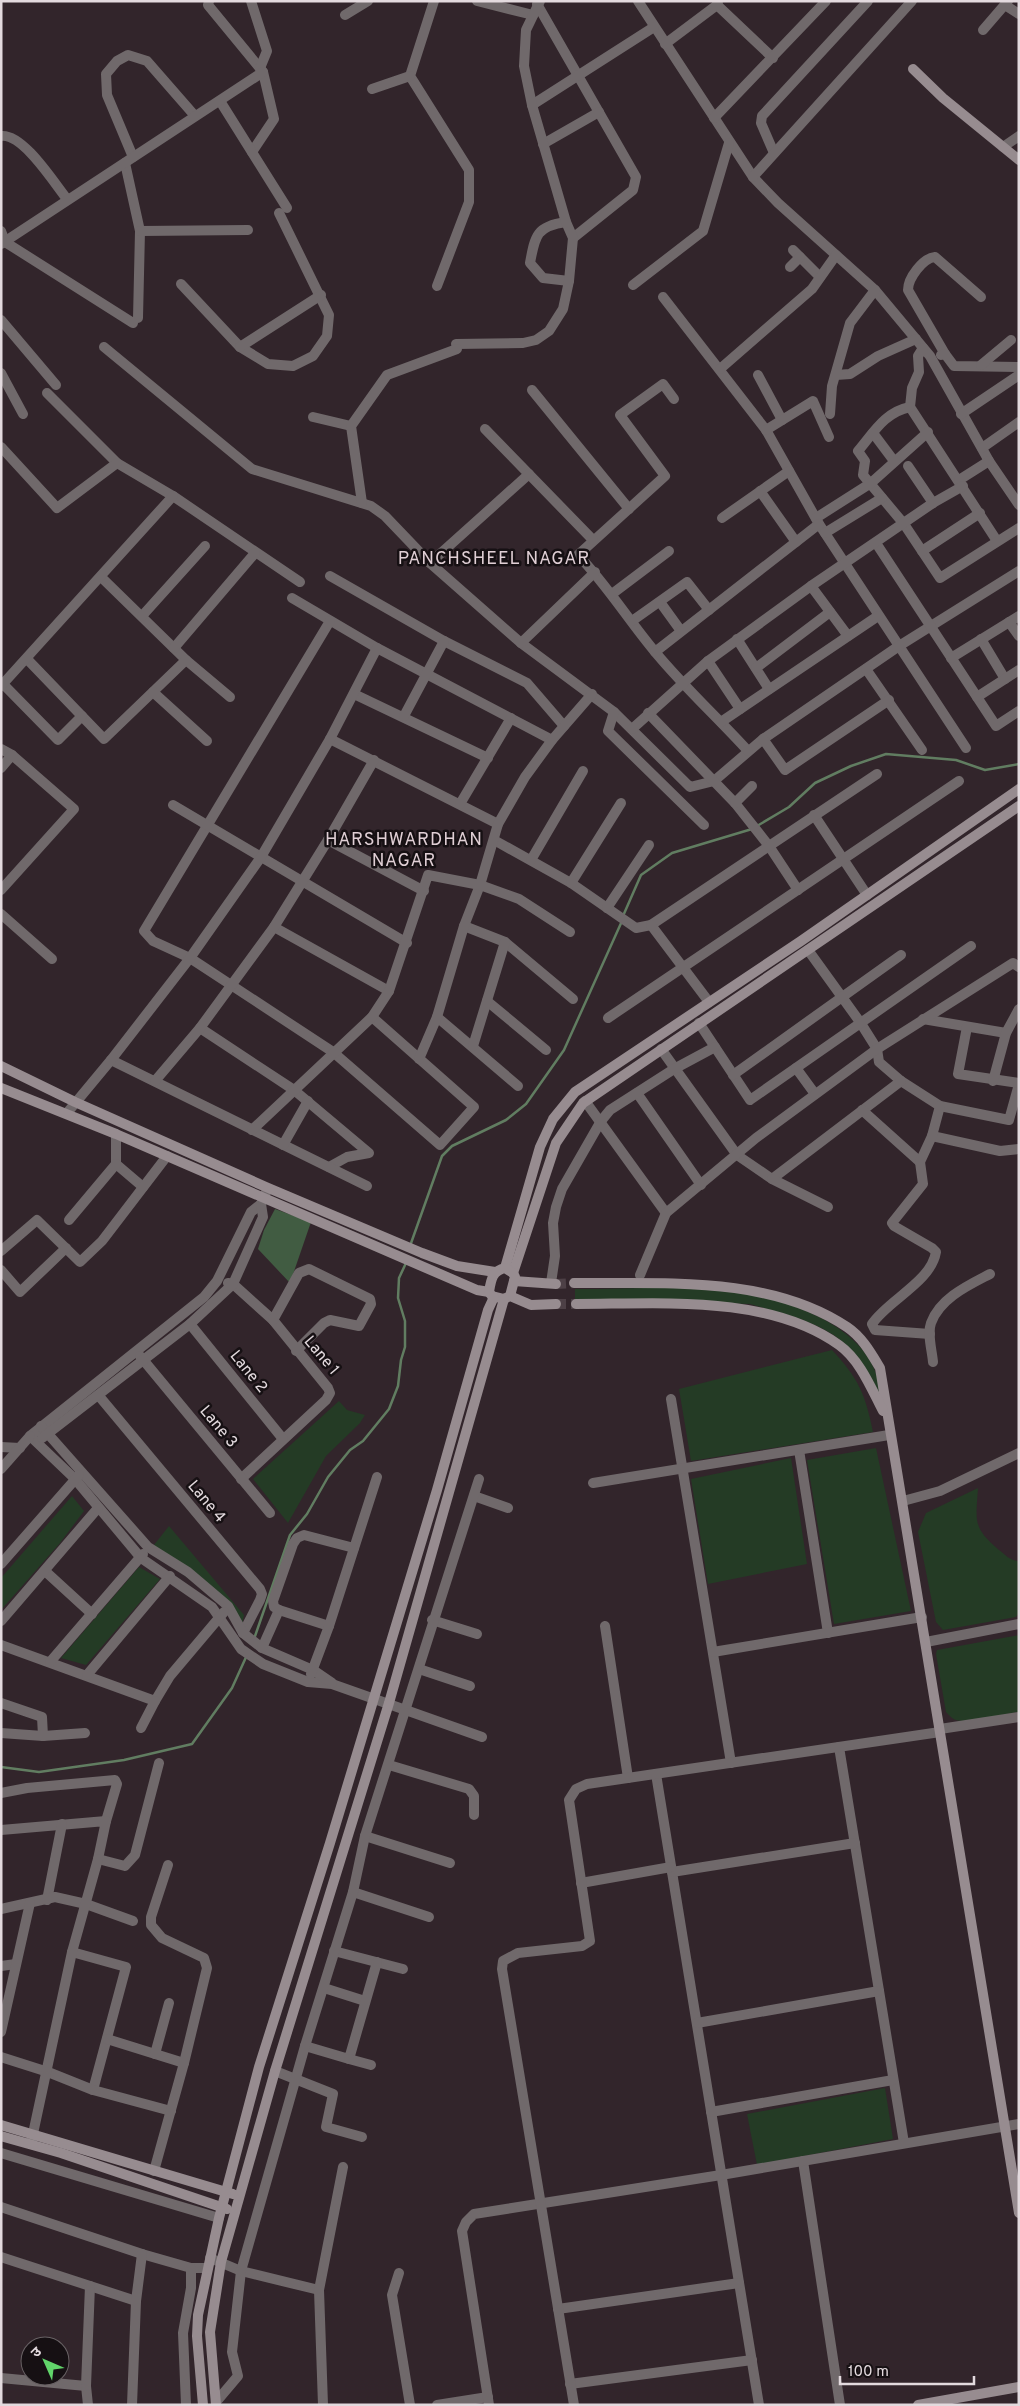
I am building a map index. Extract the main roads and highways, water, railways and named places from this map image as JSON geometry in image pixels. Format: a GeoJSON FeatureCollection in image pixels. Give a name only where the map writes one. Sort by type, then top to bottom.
{"type":"FeatureCollection","features":[{"type":"Feature","properties":{"kind":"main road"},"geometry":{"type":"LineString","coordinates":[[913,69],[943,98],[1019,160]]}},
{"type":"Feature","properties":{"kind":"main road"},"geometry":{"type":"LineString","coordinates":[[203,2405],[197,2336],[198,2315],[219,2218],[259,2067],[374,1699],[488,1310],[499,1296],[507,1274],[540,1147],[553,1119],[575,1092],[1019,790]]}},
{"type":"Feature","properties":{"kind":"main road"},"geometry":{"type":"LineString","coordinates":[[216,2403],[210,2332],[221,2262],[275,2071],[389,1704],[499,1296],[556,1143],[575,1112],[585,1101],[1019,806]]}},
{"type":"Feature","properties":{"kind":"main road"},"geometry":{"type":"LineString","coordinates":[[1,1066],[75,1102],[268,1188],[422,1253],[457,1266],[554,1284]]}},
{"type":"Feature","properties":{"kind":"main road"},"geometry":{"type":"LineString","coordinates":[[1,1088],[116,1134],[262,1201],[394,1253],[477,1290],[531,1305],[556,1304]]}},
{"type":"Feature","properties":{"kind":"main road"},"geometry":{"type":"LineString","coordinates":[[574,1283],[704,1285],[781,1296],[818,1311],[849,1328],[869,1348],[880,1368],[889,1435],[903,1501],[1019,2213]]}},
{"type":"Feature","properties":{"kind":"main road"},"geometry":{"type":"LineString","coordinates":[[576,1304],[711,1305],[782,1317],[811,1329],[840,1346],[858,1365],[886,1416]]}},
{"type":"Feature","properties":{"kind":"main road"},"geometry":{"type":"LineString","coordinates":[[1,2125],[33,2133],[227,2193],[240,2195]]}},
{"type":"Feature","properties":{"kind":"main road"},"geometry":{"type":"LineString","coordinates":[[1,2136],[236,2211]]}},
{"type":"Feature","properties":{"kind":"main road"},"geometry":{"type":"LineString","coordinates":[[918,2405],[952,2402],[1019,2387]]}},
{"type":"Feature","properties":{"kind":"waterway"},"geometry":{"type":"LineString","coordinates":[[757,826],[789,807],[815,783],[851,766],[886,754],[956,760],[985,770],[1019,764]]}},
{"type":"Feature","properties":{"kind":"waterway"},"geometry":{"type":"LineString","coordinates":[[623,916],[641,875],[672,853],[752,829]]}},
{"type":"Feature","properties":{"kind":"waterway"},"geometry":{"type":"LineString","coordinates":[[410,1246],[442,1156],[452,1146],[506,1120],[526,1104],[564,1050],[622,921]]}},
{"type":"Feature","properties":{"kind":"waterway"},"geometry":{"type":"LineString","coordinates":[[254,1639],[290,1535],[307,1514],[328,1477],[350,1450],[363,1441],[389,1409],[398,1386],[401,1360],[405,1347],[405,1321],[398,1298],[399,1278],[406,1263]]}},
{"type":"Feature","properties":{"kind":"waterway"},"geometry":{"type":"LineString","coordinates":[[1,1767],[39,1772],[124,1760],[192,1744],[232,1688],[247,1655]]}},
{"type":"Feature","properties":{"kind":"tunnel"},"geometry":{"type":"LineString","coordinates":[[556,1284],[574,1283]]}},
{"type":"Feature","properties":{"kind":"tunnel"},"geometry":{"type":"LineString","coordinates":[[556,1304],[576,1304]]}},
{"type":"Feature","properties":{"kind":"district","name":"PANCHSHEEL NAGAR"},"geometry":{"type":"Point","coordinates":[494,559]}},
{"type":"Feature","properties":{"kind":"district","name":"HARSHWARDHAN NAGAR"},"geometry":{"type":"Point","coordinates":[404,850]}}]}
